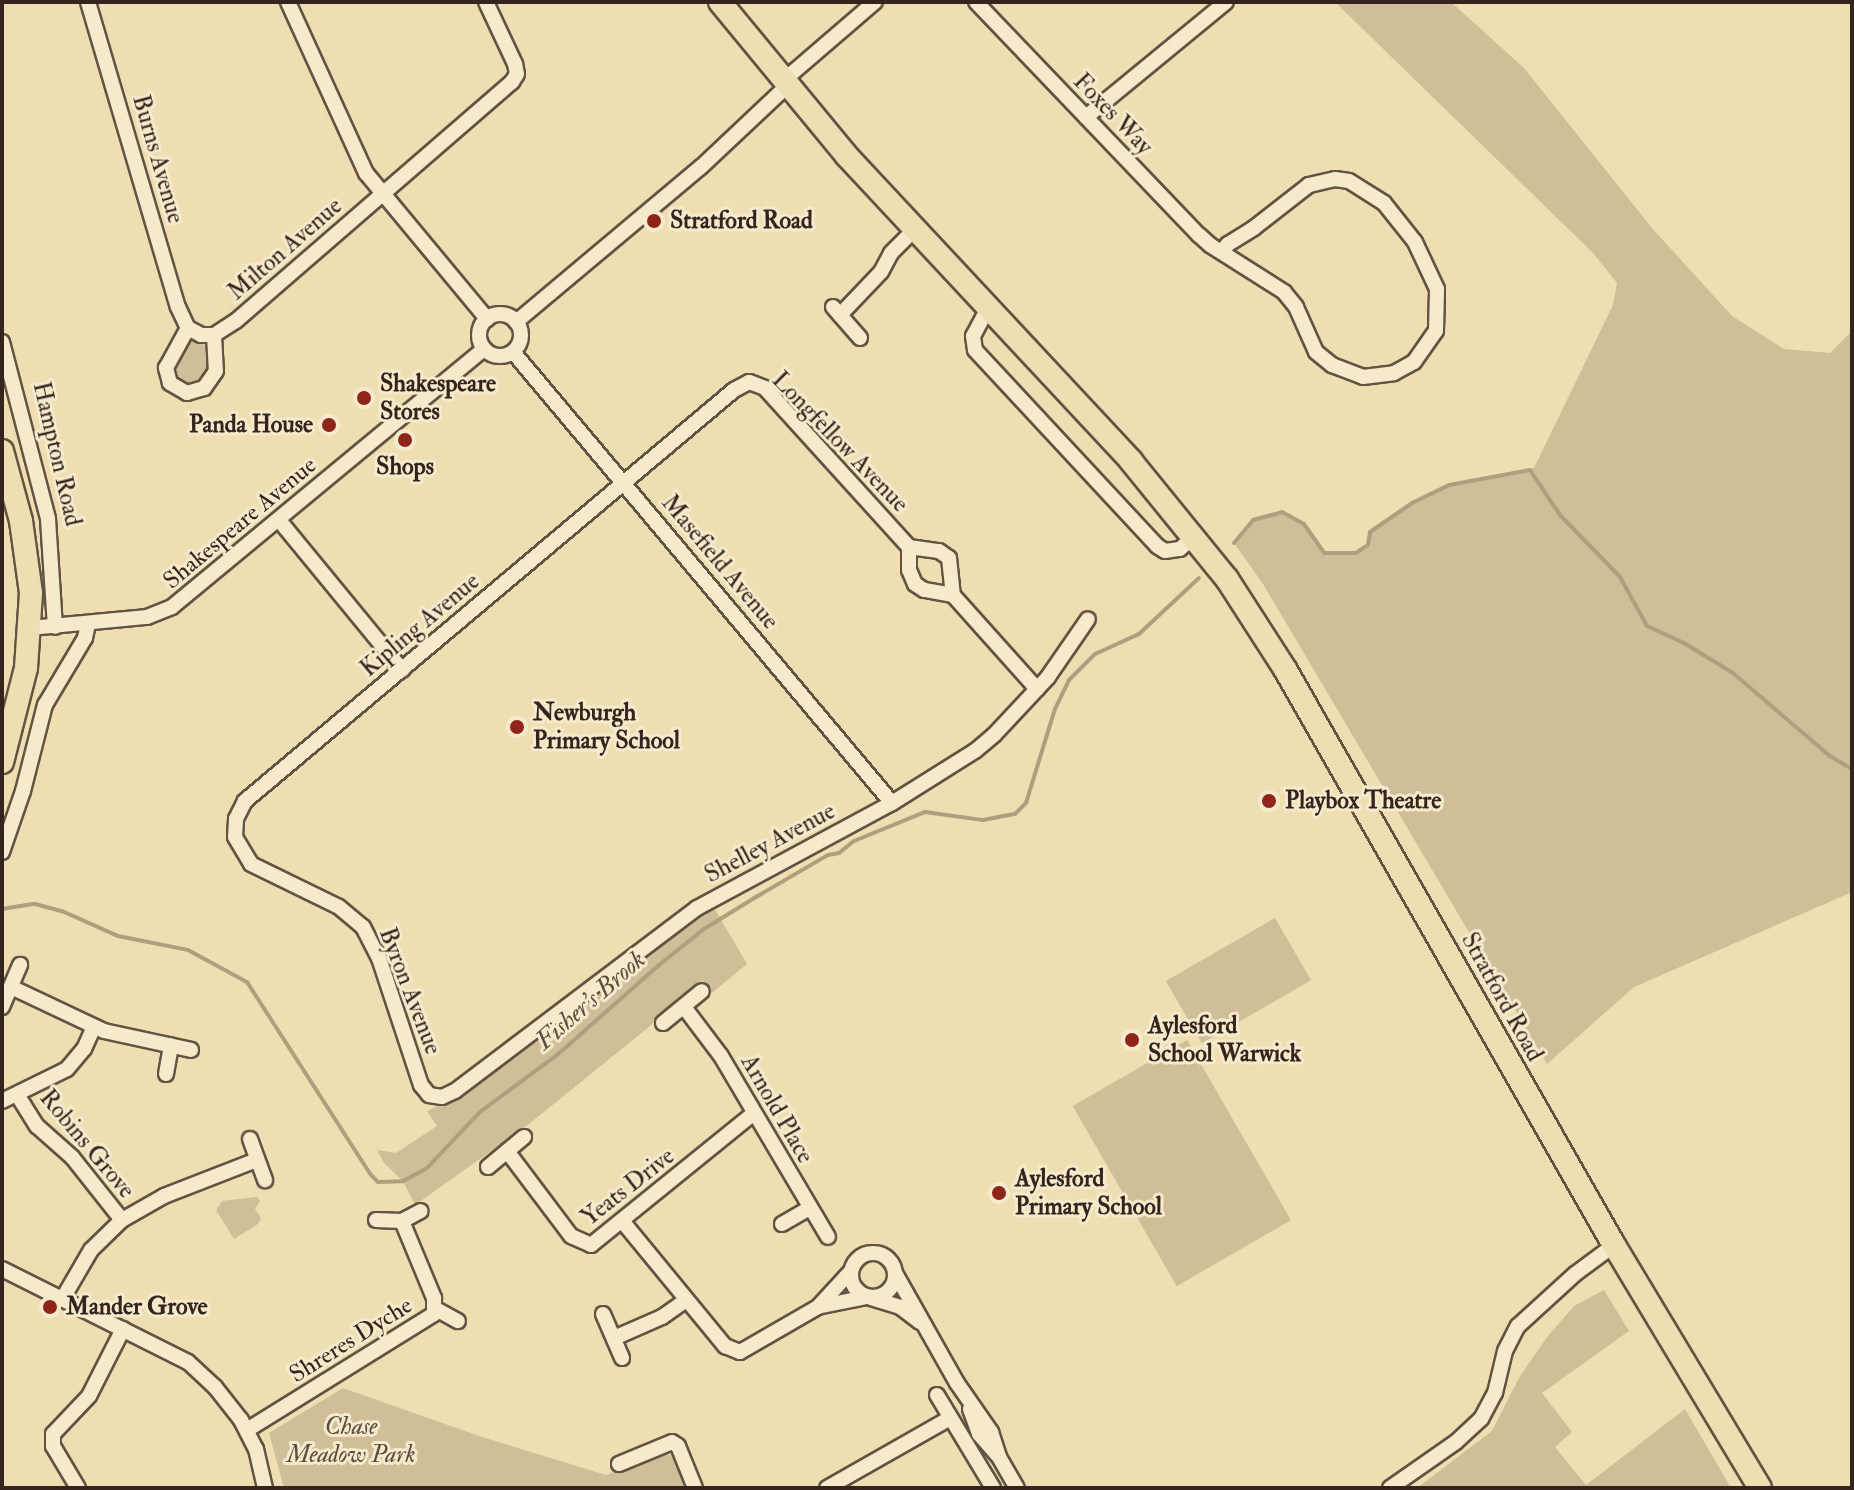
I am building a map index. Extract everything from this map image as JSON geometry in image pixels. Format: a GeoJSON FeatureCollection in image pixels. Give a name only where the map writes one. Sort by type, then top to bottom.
{"type":"FeatureCollection","features":[{"type":"Feature","properties":{"kind":"main road","name":"Stratford Road"},"geometry":{"type":"LineString","coordinates":[[720,2],[785,84],[1131,461],[1195,535],[1285,669],[1614,1245],[1760,1488]]}},
{"type":"Feature","properties":{"kind":"main road","name":"Hampton Road"},"geometry":{"type":"LineString","coordinates":[[2,451],[26,546],[30,628],[20,703],[2,762]]}},
{"type":"Feature","properties":{"kind":"street","name":"Burns Avenue"},"geometry":{"type":"LineString","coordinates":[[88,2],[178,307],[188,328]]}},
{"type":"Feature","properties":{"kind":"street"},"geometry":{"type":"LineString","coordinates":[[288,2],[366,173],[487,319]]}},
{"type":"Feature","properties":{"kind":"street","name":"Milton Avenue"},"geometry":{"type":"LineString","coordinates":[[214,335],[237,320],[504,91],[517,74],[486,2]]}},
{"type":"Feature","properties":{"kind":"street"},"geometry":{"type":"LineString","coordinates":[[516,322],[701,167],[785,84],[875,2]]}},
{"type":"Feature","properties":{"kind":"street","name":"Foxes Way"},"geometry":{"type":"LineString","coordinates":[[976,2],[1199,235],[1222,252],[1284,292],[1296,307],[1316,352],[1342,371],[1373,378],[1394,373],[1414,362],[1436,331],[1437,289],[1422,255],[1406,228],[1384,203],[1349,181],[1335,179],[1309,185],[1228,244],[1222,252]]}},
{"type":"Feature","properties":{"kind":"street"},"geometry":{"type":"LineString","coordinates":[[1086,117],[1226,2]]}},
{"type":"Feature","properties":{"kind":"street"},"geometry":{"type":"LineString","coordinates":[[860,338],[836,311],[881,272],[891,253],[915,229]]}},
{"type":"Feature","properties":{"kind":"street"},"geometry":{"type":"LineString","coordinates":[[988,308],[973,336],[975,350],[1157,546],[1165,551],[1180,549],[1195,535]]}},
{"type":"Feature","properties":{"kind":"street"},"geometry":{"type":"LineString","coordinates":[[500,315],[516,322],[520,339],[513,352],[500,356],[484,349],[480,332],[487,319],[500,315]]}},
{"type":"Feature","properties":{"kind":"street"},"geometry":{"type":"LineString","coordinates":[[188,328],[201,335],[214,335],[213,377],[204,388],[187,393],[170,383],[166,368],[188,328]]}},
{"type":"Feature","properties":{"kind":"street","name":"Hampton Road"},"geometry":{"type":"LineString","coordinates":[[2,342],[47,510],[55,627]]}},
{"type":"Feature","properties":{"kind":"street","name":"Shakespeare Avenue"},"geometry":{"type":"LineString","coordinates":[[30,628],[154,615],[172,607],[484,349]]}},
{"type":"Feature","properties":{"kind":"street","name":"Masefield Avenue"},"geometry":{"type":"LineString","coordinates":[[513,352],[892,803]]}},
{"type":"Feature","properties":{"kind":"street","name":"Longfellow Avenue"},"geometry":{"type":"LineString","coordinates":[[624,482],[734,390],[749,382],[757,383],[909,547],[939,551],[949,558],[953,595],[924,590],[915,584],[909,570],[909,547]]}},
{"type":"Feature","properties":{"kind":"street","name":"Kipling Avenue"},"geometry":{"type":"LineString","coordinates":[[245,801],[624,482]]}},
{"type":"Feature","properties":{"kind":"street"},"geometry":{"type":"LineString","coordinates":[[279,520],[402,670]]}},
{"type":"Feature","properties":{"kind":"street"},"geometry":{"type":"LineString","coordinates":[[953,595],[1037,689]]}},
{"type":"Feature","properties":{"kind":"street","name":"Shelley Avenue"},"geometry":{"type":"LineString","coordinates":[[455,1091],[697,908],[892,803],[986,742],[1037,689],[1088,619]]}},
{"type":"Feature","properties":{"kind":"street"},"geometry":{"type":"LineString","coordinates":[[2,852],[23,791],[45,705],[85,638],[88,624]]}},
{"type":"Feature","properties":{"kind":"street","name":"Byron Avenue"},"geometry":{"type":"LineString","coordinates":[[245,801],[234,829],[244,857],[339,907],[363,927],[379,958],[421,1085],[435,1097],[455,1091]]}},
{"type":"Feature","properties":{"kind":"street"},"geometry":{"type":"LineString","coordinates":[[2,1007],[20,965]]}},
{"type":"Feature","properties":{"kind":"street"},"geometry":{"type":"LineString","coordinates":[[11,987],[94,1027],[191,1050]]}},
{"type":"Feature","properties":{"kind":"street"},"geometry":{"type":"LineString","coordinates":[[663,1023],[702,991]]}},
{"type":"Feature","properties":{"kind":"street","name":"Arnold Place"},"geometry":{"type":"LineString","coordinates":[[684,1007],[721,1056],[828,1237]]}},
{"type":"Feature","properties":{"kind":"street","name":"Robins Grove"},"geometry":{"type":"LineString","coordinates":[[2,1101],[18,1096],[67,1069],[84,1049],[94,1027]]}},
{"type":"Feature","properties":{"kind":"street"},"geometry":{"type":"LineString","coordinates":[[166,1074],[171,1045]]}},
{"type":"Feature","properties":{"kind":"street","name":"Robins Grove"},"geometry":{"type":"LineString","coordinates":[[18,1096],[37,1126],[72,1157],[122,1220]]}},
{"type":"Feature","properties":{"kind":"street","name":"Yeats Drive"},"geometry":{"type":"LineString","coordinates":[[507,1151],[577,1242],[595,1244],[754,1113]]}},
{"type":"Feature","properties":{"kind":"street"},"geometry":{"type":"LineString","coordinates":[[488,1167],[524,1137]]}},
{"type":"Feature","properties":{"kind":"street"},"geometry":{"type":"LineString","coordinates":[[250,1139],[265,1180]]}},
{"type":"Feature","properties":{"kind":"street"},"geometry":{"type":"LineString","coordinates":[[63,1298],[91,1250],[122,1220],[164,1196],[257,1160]]}},
{"type":"Feature","properties":{"kind":"street"},"geometry":{"type":"LineString","coordinates":[[782,1224],[810,1208]]}},
{"type":"Feature","properties":{"kind":"street"},"geometry":{"type":"LineString","coordinates":[[376,1220],[402,1221],[421,1211]]}},
{"type":"Feature","properties":{"kind":"street","name":"Shreres Dyche"},"geometry":{"type":"LineString","coordinates":[[247,1430],[430,1318],[436,1309],[402,1221]]}},
{"type":"Feature","properties":{"kind":"street"},"geometry":{"type":"LineString","coordinates":[[623,1222],[725,1346],[740,1352],[818,1307],[859,1258],[876,1253],[887,1259],[968,1401],[979,1434],[999,1457],[1017,1488]]}},
{"type":"Feature","properties":{"kind":"street"},"geometry":{"type":"LineString","coordinates":[[1390,1488],[1456,1442],[1481,1419],[1495,1393],[1505,1351],[1518,1326],[1575,1274],[1614,1245]]}},
{"type":"Feature","properties":{"kind":"street"},"geometry":{"type":"LineString","coordinates":[[2,1269],[188,1362],[215,1387],[247,1430],[260,1459],[265,1488]]}},
{"type":"Feature","properties":{"kind":"street"},"geometry":{"type":"LineString","coordinates":[[851,1271],[853,1286],[869,1297],[900,1307],[923,1325]]}},
{"type":"Feature","properties":{"kind":"street"},"geometry":{"type":"LineString","coordinates":[[818,1307],[869,1297],[891,1289],[895,1273]]}},
{"type":"Feature","properties":{"kind":"street"},"geometry":{"type":"LineString","coordinates":[[614,1338],[662,1317],[686,1300]]}},
{"type":"Feature","properties":{"kind":"street"},"geometry":{"type":"LineString","coordinates":[[436,1309],[458,1321]]}},
{"type":"Feature","properties":{"kind":"street"},"geometry":{"type":"LineString","coordinates":[[603,1314],[622,1358]]}},
{"type":"Feature","properties":{"kind":"street"},"geometry":{"type":"LineString","coordinates":[[78,1488],[53,1446],[53,1434],[89,1396],[123,1329]]}},
{"type":"Feature","properties":{"kind":"street"},"geometry":{"type":"LineString","coordinates":[[937,1395],[993,1488]]}},
{"type":"Feature","properties":{"kind":"street"},"geometry":{"type":"LineString","coordinates":[[833,1487],[950,1418]]}},
{"type":"Feature","properties":{"kind":"street"},"geometry":{"type":"LineString","coordinates":[[619,1464],[669,1442],[678,1446],[695,1488]]}},
{"type":"Feature","properties":{"kind":"green space"},"geometry":{"type":"Polygon","coordinates":[[[1335,2],[1451,2],[1524,68],[1652,228],[1732,316],[1784,349],[1830,353],[1852,331],[1852,892],[1634,987],[1547,1064],[1263,584],[1234,543],[1253,520],[1282,512],[1304,524],[1324,553],[1356,553],[1368,545],[1370,532],[1407,505],[1449,485],[1534,468],[1613,305],[1617,283],[1593,253],[1335,2]]]}},
{"type":"Feature","properties":{"kind":"green space"},"geometry":{"type":"Polygon","coordinates":[[[190,339],[205,345],[209,372],[202,382],[187,387],[178,383],[171,365],[190,339]]]}},
{"type":"Feature","properties":{"kind":"green space"},"geometry":{"type":"Polygon","coordinates":[[[713,906],[747,964],[712,993],[703,981],[690,988],[660,1018],[529,1124],[415,1205],[403,1181],[384,1163],[377,1150],[396,1153],[437,1126],[427,1111],[451,1100],[713,906]]]}},
{"type":"Feature","properties":{"kind":"green space"},"geometry":{"type":"Polygon","coordinates":[[[1275,918],[1311,980],[1202,1043],[1166,981],[1275,918]]]}},
{"type":"Feature","properties":{"kind":"green space"},"geometry":{"type":"Polygon","coordinates":[[[1187,1040],[1291,1220],[1177,1286],[1073,1106],[1187,1040]]]}},
{"type":"Feature","properties":{"kind":"green space"},"geometry":{"type":"Polygon","coordinates":[[[257,1197],[260,1201],[255,1209],[261,1218],[258,1224],[234,1239],[216,1210],[222,1201],[257,1197]]]}},
{"type":"Feature","properties":{"kind":"green space"},"geometry":{"type":"Polygon","coordinates":[[[1604,1290],[1629,1331],[1542,1393],[1572,1432],[1555,1447],[1586,1485],[1685,1409],[1731,1488],[1417,1488],[1492,1431],[1520,1376],[1548,1336],[1574,1306],[1604,1290]]]}},
{"type":"Feature","properties":{"kind":"green space","name":"Chase Meadow Park"},"geometry":{"type":"Polygon","coordinates":[[[343,1388],[479,1436],[606,1475],[663,1454],[676,1456],[689,1488],[284,1488],[269,1433],[343,1388]]]}},
{"type":"Feature","properties":{"kind":"waterway","name":"Fisher's Brook"},"geometry":{"type":"LineString","coordinates":[[1234,543],[1253,520],[1282,512],[1304,524],[1324,553],[1356,553],[1368,545],[1370,532],[1412,503],[1449,485],[1530,470],[1560,515],[1620,577],[1647,626],[1684,643],[1733,673],[1830,756],[1852,769]]}},
{"type":"Feature","properties":{"kind":"waterway","name":"Fisher's Brook"},"geometry":{"type":"LineString","coordinates":[[2,909],[35,904],[62,911],[118,936],[188,950],[247,982],[371,1175],[378,1182],[403,1181],[427,1168],[480,1112],[557,1055],[659,965],[704,929],[756,897],[828,855],[839,853],[854,841],[925,812],[983,820],[1015,814],[1026,803],[1055,709],[1069,680],[1095,654],[1139,634],[1199,578]]}},
{"type":"Feature","properties":{"kind":"place","name":"Stratford Road"},"geometry":{"type":"Point","coordinates":[654,221]}},
{"type":"Feature","properties":{"kind":"place","name":"Shakespeare Stores"},"geometry":{"type":"Point","coordinates":[364,398]}},
{"type":"Feature","properties":{"kind":"place","name":"Panda House"},"geometry":{"type":"Point","coordinates":[329,425]}},
{"type":"Feature","properties":{"kind":"place","name":"Shops"},"geometry":{"type":"Point","coordinates":[405,440]}},
{"type":"Feature","properties":{"kind":"place","name":"Newburgh Primary School"},"geometry":{"type":"Point","coordinates":[517,727]}},
{"type":"Feature","properties":{"kind":"place","name":"Playbox Theatre"},"geometry":{"type":"Point","coordinates":[1269,801]}},
{"type":"Feature","properties":{"kind":"place","name":"Aylesford School Warwick"},"geometry":{"type":"Point","coordinates":[1132,1040]}},
{"type":"Feature","properties":{"kind":"place","name":"Aylesford Primary School"},"geometry":{"type":"Point","coordinates":[999,1193]}},
{"type":"Feature","properties":{"kind":"place","name":"Mander Grove"},"geometry":{"type":"Point","coordinates":[50,1307]}}]}
